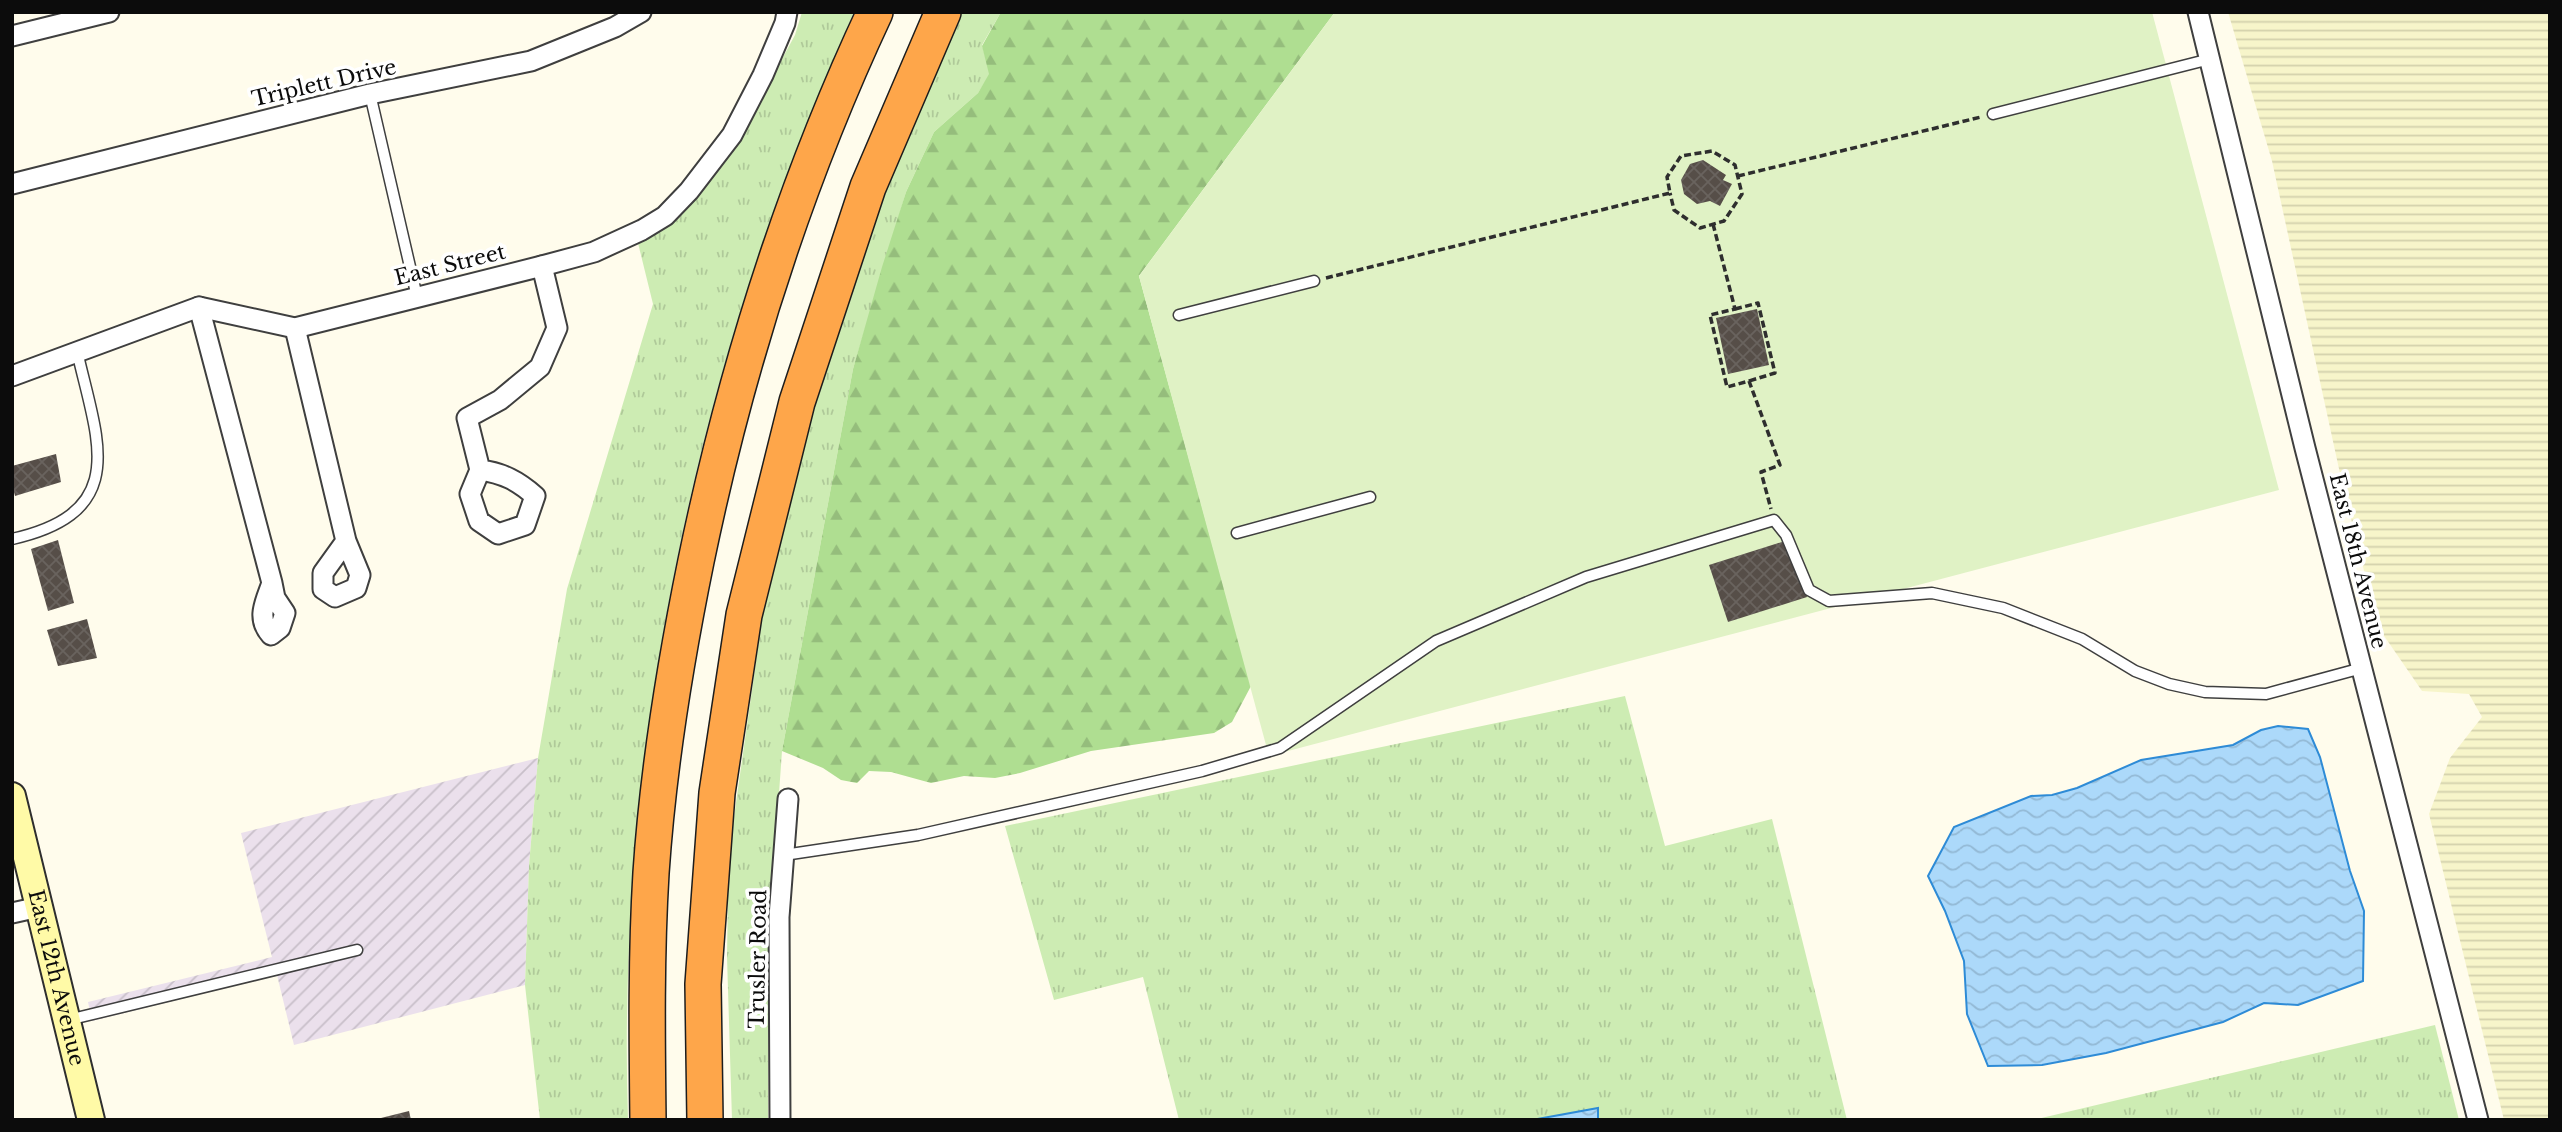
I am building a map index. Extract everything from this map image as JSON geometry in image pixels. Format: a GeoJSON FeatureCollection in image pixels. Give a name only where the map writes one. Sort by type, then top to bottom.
{"type":"FeatureCollection","features":[{"type":"Feature","properties":{"kind":"highway"},"geometry":{"type":"LineString","coordinates":[[648,1120],[646,980],[651,872],[662,764],[688,599],[710,493],[748,348],[821,133],[875,12]]}},
{"type":"Feature","properties":{"kind":"highway"},"geometry":{"type":"LineString","coordinates":[[705,1120],[703,984],[717,793],[744,615],[797,402],[863,200],[943,12]]}},
{"type":"Feature","properties":{"kind":"main road","name":"East 12th Avenue"},"geometry":{"type":"LineString","coordinates":[[12,796],[91,1120]]}},
{"type":"Feature","properties":{"kind":"street"},"geometry":{"type":"LineString","coordinates":[[12,36],[108,12]]}},
{"type":"Feature","properties":{"kind":"street","name":"Triplett Drive"},"geometry":{"type":"LineString","coordinates":[[12,184],[370,94],[531,61],[615,27],[641,12]]}},
{"type":"Feature","properties":{"kind":"street","name":"East Street"},"geometry":{"type":"LineString","coordinates":[[200,307],[295,328],[594,252],[642,230],[665,216],[689,191],[732,135],[763,75],[787,12]]}},
{"type":"Feature","properties":{"kind":"street","name":"East 18th Avenue"},"geometry":{"type":"LineString","coordinates":[[2198,12],[2477,1120]]}},
{"type":"Feature","properties":{"kind":"street"},"geometry":{"type":"LineString","coordinates":[[480,470],[467,418],[500,400],[540,367],[557,328],[542,266]]}},
{"type":"Feature","properties":{"kind":"street"},"geometry":{"type":"LineString","coordinates":[[12,376],[200,307],[272,583]]}},
{"type":"Feature","properties":{"kind":"street"},"geometry":{"type":"LineString","coordinates":[[295,328],[346,541]]}},
{"type":"Feature","properties":{"kind":"street","name":"Trusler Road"},"geometry":{"type":"LineString","coordinates":[[780,1120],[779,916],[788,799]]}},
{"type":"Feature","properties":{"kind":"street"},"geometry":{"type":"LineString","coordinates":[[12,913],[39,906]]}},
{"type":"Feature","properties":{"kind":"lane"},"geometry":{"type":"LineString","coordinates":[[1993,114],[2210,59]]}},
{"type":"Feature","properties":{"kind":"lane"},"geometry":{"type":"LineString","coordinates":[[370,94],[417,297]]}},
{"type":"Feature","properties":{"kind":"lane"},"geometry":{"type":"LineString","coordinates":[[1179,315],[1314,281]]}},
{"type":"Feature","properties":{"kind":"lane"},"geometry":{"type":"LineString","coordinates":[[12,539],[37,534],[76,512],[96,482],[99,451],[77,351]]}},
{"type":"Feature","properties":{"kind":"lane"},"geometry":{"type":"LineString","coordinates":[[1237,533],[1370,497]]}},
{"type":"Feature","properties":{"kind":"lane"},"geometry":{"type":"LineString","coordinates":[[784,855],[918,835],[1202,771],[1280,748],[1436,641],[1586,577],[1774,520],[1786,535],[1809,590],[1829,601],[1932,593],[2003,608],[2082,639],[2135,671],[2169,684],[2205,692],[2266,694],[2362,668]]}},
{"type":"Feature","properties":{"kind":"lane"},"geometry":{"type":"LineString","coordinates":[[67,1021],[357,950]]}},
{"type":"Feature","properties":{"kind":"path"},"geometry":{"type":"LineString","coordinates":[[1738,176],[1993,114]]}},
{"type":"Feature","properties":{"kind":"path"},"geometry":{"type":"LineString","coordinates":[[1712,151],[1735,165],[1742,194],[1724,221],[1700,228],[1674,210],[1670,193],[1667,177],[1681,156],[1712,151]]}},
{"type":"Feature","properties":{"kind":"path"},"geometry":{"type":"LineString","coordinates":[[1314,281],[1670,193]]}},
{"type":"Feature","properties":{"kind":"path"},"geometry":{"type":"LineString","coordinates":[[1713,224],[1735,309]]}},
{"type":"Feature","properties":{"kind":"path"},"geometry":{"type":"LineString","coordinates":[[1758,303],[1775,373],[1727,387],[1710,315],[1735,309],[1758,303]]}},
{"type":"Feature","properties":{"kind":"path"},"geometry":{"type":"LineString","coordinates":[[1749,381],[1780,465],[1761,472],[1774,520]]}},
{"type":"Feature","properties":{"kind":"shaded area"},"geometry":{"type":"Polygon","coordinates":[[[2228,12],[2550,12],[2550,1120],[2504,1120],[2429,814],[2450,758],[2482,717],[2469,694],[2422,691],[2378,627],[2341,478],[2272,161],[2228,12]]]}},
{"type":"Feature","properties":{"kind":"shaded area"},"geometry":{"type":"Polygon","coordinates":[[[538,758],[529,866],[525,985],[294,1045],[277,975],[92,1021],[88,1002],[272,957],[241,833],[538,758]]]}},
{"type":"Feature","properties":{"kind":"green space"},"geometry":{"type":"Polygon","coordinates":[[[802,12],[854,12],[789,171],[734,332],[704,441],[678,553],[642,780],[632,894],[627,1008],[628,1120],[540,1120],[525,985],[529,866],[538,758],[567,589],[653,304],[638,243],[674,219],[729,157],[795,35],[802,12]]]}},
{"type":"Feature","properties":{"kind":"green space"},"geometry":{"type":"Polygon","coordinates":[[[959,12],[1001,12],[982,45],[990,74],[978,93],[934,132],[906,192],[853,369],[782,751],[772,892],[768,1120],[732,1120],[727,957],[728,889],[733,824],[765,598],[816,391],[894,162],[959,12]]]}},
{"type":"Feature","properties":{"kind":"green space"},"geometry":{"type":"Polygon","coordinates":[[[1001,12],[1335,12],[1139,276],[1251,686],[1232,722],[1214,733],[1091,751],[995,778],[964,776],[931,783],[891,772],[869,771],[857,783],[841,780],[823,768],[782,751],[853,369],[906,192],[934,132],[978,93],[989,74],[982,46],[1001,12]]]}},
{"type":"Feature","properties":{"kind":"green space"},"geometry":{"type":"Polygon","coordinates":[[[1335,12],[2152,12],[2279,490],[1269,756],[1139,276],[1335,12]]]}},
{"type":"Feature","properties":{"kind":"green space"},"geometry":{"type":"Polygon","coordinates":[[[1625,696],[1665,846],[1772,819],[1847,1120],[1179,1120],[1143,977],[1054,1000],[1005,826],[1625,696]]]}},
{"type":"Feature","properties":{"kind":"green space"},"geometry":{"type":"Polygon","coordinates":[[[2435,1025],[2459,1120],[2033,1120],[2435,1025]]]}},
{"type":"Feature","properties":{"kind":"water"},"geometry":{"type":"Polygon","coordinates":[[[2278,726],[2308,729],[2320,757],[2350,871],[2364,911],[2363,981],[2298,1005],[2264,1003],[2223,1022],[2106,1053],[2042,1065],[1988,1066],[1967,1014],[1964,961],[1928,876],[1954,827],[2031,796],[2052,795],[2077,788],[2141,760],[2233,745],[2261,730],[2278,726]]]}},
{"type":"Feature","properties":{"kind":"water"},"geometry":{"type":"Polygon","coordinates":[[[1598,1108],[1598,1120],[1532,1120],[1598,1108]]]}},
{"type":"Feature","properties":{"kind":"building"},"geometry":{"type":"Polygon","coordinates":[[[1703,160],[1726,175],[1723,180],[1732,184],[1720,206],[1710,201],[1697,204],[1684,194],[1681,180],[1690,164],[1703,160]]]}},
{"type":"Feature","properties":{"kind":"building"},"geometry":{"type":"Polygon","coordinates":[[[1757,309],[1769,365],[1728,374],[1716,318],[1757,309]]]}},
{"type":"Feature","properties":{"kind":"building"},"geometry":{"type":"Polygon","coordinates":[[[56,454],[61,482],[15,496],[12,466],[56,454]]]}},
{"type":"Feature","properties":{"kind":"building"},"geometry":{"type":"Polygon","coordinates":[[[58,540],[74,603],[48,611],[31,549],[58,540]]]}},
{"type":"Feature","properties":{"kind":"building"},"geometry":{"type":"Polygon","coordinates":[[[1788,540],[1807,597],[1728,622],[1709,565],[1788,540]]]}},
{"type":"Feature","properties":{"kind":"building"},"geometry":{"type":"Polygon","coordinates":[[[87,619],[97,658],[58,666],[47,630],[87,619]]]}},
{"type":"Feature","properties":{"kind":"building"},"geometry":{"type":"Polygon","coordinates":[[[409,1111],[411,1120],[377,1120],[377,1119],[409,1111]]]}}]}
